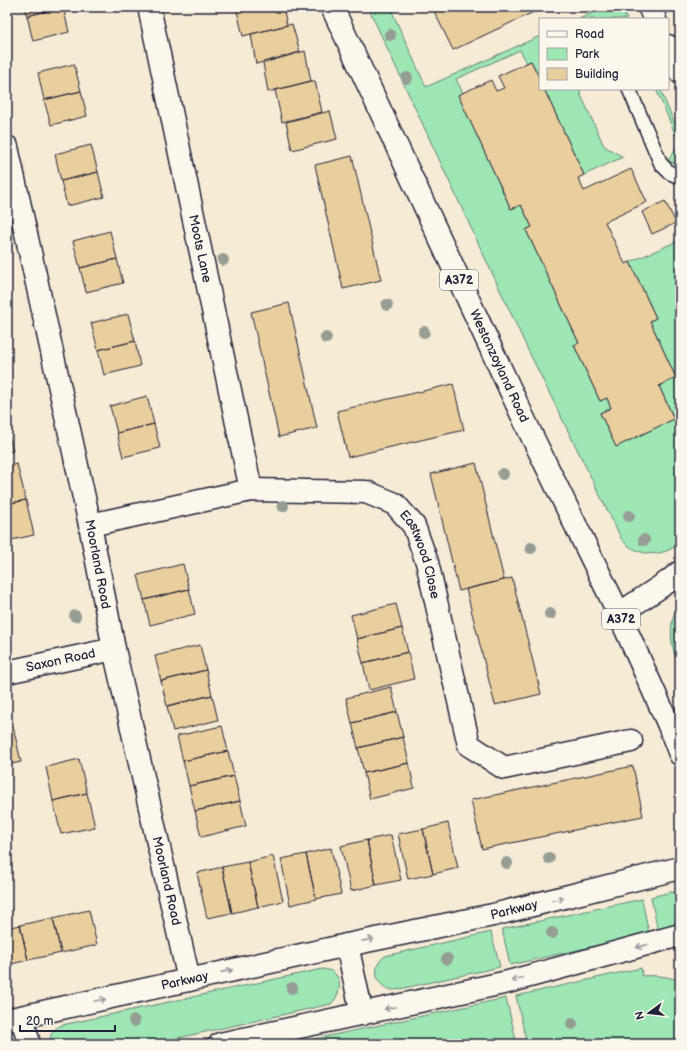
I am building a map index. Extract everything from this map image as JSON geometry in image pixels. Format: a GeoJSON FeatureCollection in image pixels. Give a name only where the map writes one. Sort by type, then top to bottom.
{"type":"FeatureCollection","features":[{"type":"Feature","properties":{"kind":"street","name":"Moots Lane"},"geometry":{"type":"LineString","coordinates":[[149,7],[251,490]]}},
{"type":"Feature","properties":{"kind":"street","name":"Westonzoyland Road"},"geometry":{"type":"LineString","coordinates":[[332,7],[529,430],[619,614],[668,723],[680,754]]}},
{"type":"Feature","properties":{"kind":"street"},"geometry":{"type":"LineString","coordinates":[[649,7],[654,18]]}},
{"type":"Feature","properties":{"kind":"street"},"geometry":{"type":"LineString","coordinates":[[669,48],[680,72]]}},
{"type":"Feature","properties":{"kind":"street","name":"Moorland Road"},"geometry":{"type":"LineString","coordinates":[[7,147],[11,181],[90,525],[114,649],[189,980]]}},
{"type":"Feature","properties":{"kind":"street","name":"Eastwood Close"},"geometry":{"type":"LineString","coordinates":[[90,525],[251,490],[366,492],[395,504],[414,526],[427,562],[469,745],[504,768],[631,741]]}},
{"type":"Feature","properties":{"kind":"street"},"geometry":{"type":"LineString","coordinates":[[619,614],[680,572]]}},
{"type":"Feature","properties":{"kind":"street","name":"Saxon Road"},"geometry":{"type":"LineString","coordinates":[[7,672],[114,649]]}},
{"type":"Feature","properties":{"kind":"street","name":"Parkway"},"geometry":{"type":"LineString","coordinates":[[29,1044],[15,1018],[347,944],[493,915],[680,868]]}},
{"type":"Feature","properties":{"kind":"street"},"geometry":{"type":"LineString","coordinates":[[220,1044],[508,982],[680,935]]}},
{"type":"Feature","properties":{"kind":"street"},"geometry":{"type":"LineString","coordinates":[[347,944],[362,1014]]}},
{"type":"Feature","properties":{"kind":"lane"},"geometry":{"type":"LineString","coordinates":[[629,90],[661,164],[670,173],[680,177]]}},
{"type":"Feature","properties":{"kind":"green space"},"geometry":{"type":"Polygon","coordinates":[[[368,7],[390,7],[426,87],[539,36],[539,77],[531,61],[527,63],[520,50],[456,79],[463,93],[458,95],[511,209],[521,205],[532,227],[526,230],[579,343],[574,345],[600,401],[607,398],[611,408],[600,413],[616,446],[674,419],[659,386],[676,378],[650,321],[656,318],[630,262],[680,240],[680,543],[666,551],[650,554],[635,550],[622,540],[528,350],[368,7]]]}},
{"type":"Feature","properties":{"kind":"green space"},"geometry":{"type":"Polygon","coordinates":[[[607,7],[620,7],[626,18],[581,18],[607,7]]]}},
{"type":"Feature","properties":{"kind":"green space"},"geometry":{"type":"Polygon","coordinates":[[[544,90],[581,90],[580,93],[604,146],[623,157],[584,175],[544,90]]]}},
{"type":"Feature","properties":{"kind":"green space"},"geometry":{"type":"Polygon","coordinates":[[[656,90],[660,90],[680,136],[680,165],[668,161],[679,143],[656,90]]]}},
{"type":"Feature","properties":{"kind":"green space"},"geometry":{"type":"Polygon","coordinates":[[[680,602],[680,668],[674,652],[671,635],[673,618],[680,602]]]}},
{"type":"Feature","properties":{"kind":"green space"},"geometry":{"type":"Polygon","coordinates":[[[671,892],[680,893],[680,927],[658,932],[651,897],[671,892]]]}},
{"type":"Feature","properties":{"kind":"green space"},"geometry":{"type":"Polygon","coordinates":[[[642,899],[649,934],[510,965],[502,929],[642,899]]]}},
{"type":"Feature","properties":{"kind":"green space"},"geometry":{"type":"Polygon","coordinates":[[[491,932],[500,967],[395,990],[388,989],[383,986],[377,977],[378,966],[380,961],[385,956],[491,932]]]}},
{"type":"Feature","properties":{"kind":"green space"},"geometry":{"type":"Polygon","coordinates":[[[641,968],[642,976],[661,976],[680,981],[680,1044],[527,1044],[516,996],[641,968]]]}},
{"type":"Feature","properties":{"kind":"green space"},"geometry":{"type":"Polygon","coordinates":[[[322,969],[329,970],[338,977],[338,993],[331,1004],[151,1044],[50,1044],[52,1032],[62,1025],[322,969]]]}},
{"type":"Feature","properties":{"kind":"green space"},"geometry":{"type":"Polygon","coordinates":[[[506,998],[517,1044],[344,1044],[310,1040],[506,998]]]}},
{"type":"Feature","properties":{"kind":"building"},"geometry":{"type":"Polygon","coordinates":[[[24,7],[63,7],[27,16],[24,7]]]}},
{"type":"Feature","properties":{"kind":"building"},"geometry":{"type":"Polygon","coordinates":[[[63,7],[69,32],[33,41],[27,16],[63,7]]]}},
{"type":"Feature","properties":{"kind":"building"},"geometry":{"type":"Polygon","coordinates":[[[236,7],[283,7],[287,25],[243,36],[236,7]]]}},
{"type":"Feature","properties":{"kind":"building"},"geometry":{"type":"Polygon","coordinates":[[[432,7],[539,7],[540,9],[453,50],[432,7]]]}},
{"type":"Feature","properties":{"kind":"building"},"geometry":{"type":"Polygon","coordinates":[[[292,24],[300,52],[256,64],[251,34],[292,24]]]}},
{"type":"Feature","properties":{"kind":"building"},"geometry":{"type":"Polygon","coordinates":[[[305,51],[311,81],[268,92],[263,63],[305,51]]]}},
{"type":"Feature","properties":{"kind":"building"},"geometry":{"type":"Polygon","coordinates":[[[531,61],[539,77],[539,90],[544,90],[584,175],[578,178],[584,191],[631,169],[647,202],[605,222],[625,264],[630,262],[656,318],[650,321],[676,378],[659,386],[674,419],[616,447],[600,413],[611,408],[607,398],[600,401],[574,345],[579,343],[526,230],[532,227],[521,205],[511,209],[458,95],[491,80],[496,91],[504,88],[498,76],[531,61]]]}},
{"type":"Feature","properties":{"kind":"building"},"geometry":{"type":"Polygon","coordinates":[[[74,64],[81,91],[44,100],[38,73],[74,64]]]}},
{"type":"Feature","properties":{"kind":"building"},"geometry":{"type":"Polygon","coordinates":[[[315,81],[322,112],[282,122],[275,90],[315,81]]]}},
{"type":"Feature","properties":{"kind":"building"},"geometry":{"type":"Polygon","coordinates":[[[81,91],[87,116],[51,125],[44,100],[81,91]]]}},
{"type":"Feature","properties":{"kind":"building"},"geometry":{"type":"Polygon","coordinates":[[[330,111],[337,139],[292,150],[286,122],[330,111]]]}},
{"type":"Feature","properties":{"kind":"building"},"geometry":{"type":"Polygon","coordinates":[[[91,145],[98,172],[61,181],[55,154],[91,145]]]}},
{"type":"Feature","properties":{"kind":"building"},"geometry":{"type":"Polygon","coordinates":[[[352,156],[381,280],[343,289],[315,165],[352,156]]]}},
{"type":"Feature","properties":{"kind":"building"},"geometry":{"type":"Polygon","coordinates":[[[98,172],[104,197],[67,206],[61,181],[98,172]]]}},
{"type":"Feature","properties":{"kind":"building"},"geometry":{"type":"Polygon","coordinates":[[[665,201],[676,223],[652,234],[642,212],[665,201]]]}},
{"type":"Feature","properties":{"kind":"building"},"geometry":{"type":"Polygon","coordinates":[[[110,231],[117,259],[80,268],[73,241],[110,231]]]}},
{"type":"Feature","properties":{"kind":"building"},"geometry":{"type":"Polygon","coordinates":[[[117,259],[123,283],[86,292],[80,268],[117,259]]]}},
{"type":"Feature","properties":{"kind":"building"},"geometry":{"type":"Polygon","coordinates":[[[289,303],[317,428],[279,437],[251,312],[289,303]]]}},
{"type":"Feature","properties":{"kind":"building"},"geometry":{"type":"Polygon","coordinates":[[[128,314],[135,341],[98,350],[91,323],[128,314]]]}},
{"type":"Feature","properties":{"kind":"building"},"geometry":{"type":"Polygon","coordinates":[[[135,341],[140,366],[104,375],[98,350],[135,341]]]}},
{"type":"Feature","properties":{"kind":"building"},"geometry":{"type":"Polygon","coordinates":[[[453,384],[464,430],[348,457],[337,411],[453,384]]]}},
{"type":"Feature","properties":{"kind":"building"},"geometry":{"type":"Polygon","coordinates":[[[147,396],[154,424],[117,433],[110,406],[147,396]]]}},
{"type":"Feature","properties":{"kind":"building"},"geometry":{"type":"Polygon","coordinates":[[[154,424],[160,448],[123,457],[117,433],[154,424]]]}},
{"type":"Feature","properties":{"kind":"building"},"geometry":{"type":"Polygon","coordinates":[[[7,428],[13,451],[7,452],[7,428]]]}},
{"type":"Feature","properties":{"kind":"building"},"geometry":{"type":"Polygon","coordinates":[[[476,463],[504,580],[459,591],[431,474],[476,463]]]}},
{"type":"Feature","properties":{"kind":"building"},"geometry":{"type":"Polygon","coordinates":[[[17,464],[26,500],[7,504],[7,466],[17,464]]]}},
{"type":"Feature","properties":{"kind":"building"},"geometry":{"type":"Polygon","coordinates":[[[26,500],[34,535],[7,541],[7,504],[26,500]]]}},
{"type":"Feature","properties":{"kind":"building"},"geometry":{"type":"Polygon","coordinates":[[[183,564],[189,589],[144,600],[138,575],[183,564]]]}},
{"type":"Feature","properties":{"kind":"building"},"geometry":{"type":"Polygon","coordinates":[[[512,578],[541,694],[495,705],[466,589],[512,578]]]}},
{"type":"Feature","properties":{"kind":"building"},"geometry":{"type":"Polygon","coordinates":[[[189,589],[195,614],[150,625],[144,600],[189,589]]]}},
{"type":"Feature","properties":{"kind":"building"},"geometry":{"type":"Polygon","coordinates":[[[396,604],[402,628],[357,639],[351,615],[396,604]]]}},
{"type":"Feature","properties":{"kind":"building"},"geometry":{"type":"Polygon","coordinates":[[[402,628],[408,652],[363,663],[357,639],[402,628]]]}},
{"type":"Feature","properties":{"kind":"building"},"geometry":{"type":"Polygon","coordinates":[[[200,645],[206,670],[161,681],[155,656],[200,645]]]}},
{"type":"Feature","properties":{"kind":"building"},"geometry":{"type":"Polygon","coordinates":[[[408,652],[414,679],[369,690],[363,663],[408,652]]]}},
{"type":"Feature","properties":{"kind":"building"},"geometry":{"type":"Polygon","coordinates":[[[206,670],[212,695],[167,706],[161,681],[206,670]]]}},
{"type":"Feature","properties":{"kind":"building"},"geometry":{"type":"Polygon","coordinates":[[[391,687],[397,712],[352,723],[346,698],[391,687]]]}},
{"type":"Feature","properties":{"kind":"building"},"geometry":{"type":"Polygon","coordinates":[[[212,695],[218,720],[173,731],[167,706],[212,695]]]}},
{"type":"Feature","properties":{"kind":"building"},"geometry":{"type":"Polygon","coordinates":[[[397,712],[403,737],[358,748],[352,723],[397,712]]]}},
{"type":"Feature","properties":{"kind":"building"},"geometry":{"type":"Polygon","coordinates":[[[13,726],[21,762],[7,765],[7,728],[13,726]]]}},
{"type":"Feature","properties":{"kind":"building"},"geometry":{"type":"Polygon","coordinates":[[[222,726],[228,751],[183,761],[177,736],[222,726]]]}},
{"type":"Feature","properties":{"kind":"building"},"geometry":{"type":"Polygon","coordinates":[[[403,737],[409,763],[364,773],[358,748],[403,737]]]}},
{"type":"Feature","properties":{"kind":"building"},"geometry":{"type":"Polygon","coordinates":[[[228,751],[234,776],[189,786],[183,761],[228,751]]]}},
{"type":"Feature","properties":{"kind":"building"},"geometry":{"type":"Polygon","coordinates":[[[79,759],[87,793],[53,801],[46,767],[79,759]]]}},
{"type":"Feature","properties":{"kind":"building"},"geometry":{"type":"Polygon","coordinates":[[[409,763],[414,788],[370,799],[364,773],[409,763]]]}},
{"type":"Feature","properties":{"kind":"building"},"geometry":{"type":"Polygon","coordinates":[[[633,766],[643,816],[482,849],[471,800],[633,766]]]}},
{"type":"Feature","properties":{"kind":"building"},"geometry":{"type":"Polygon","coordinates":[[[234,776],[240,801],[195,811],[189,786],[234,776]]]}},
{"type":"Feature","properties":{"kind":"building"},"geometry":{"type":"Polygon","coordinates":[[[87,793],[95,827],[61,834],[53,801],[87,793]]]}},
{"type":"Feature","properties":{"kind":"building"},"geometry":{"type":"Polygon","coordinates":[[[240,801],[246,826],[201,837],[195,811],[240,801]]]}},
{"type":"Feature","properties":{"kind":"building"},"geometry":{"type":"Polygon","coordinates":[[[448,823],[458,868],[433,874],[423,829],[448,823]]]}},
{"type":"Feature","properties":{"kind":"building"},"geometry":{"type":"Polygon","coordinates":[[[423,829],[433,874],[408,879],[398,834],[423,829]]]}},
{"type":"Feature","properties":{"kind":"building"},"geometry":{"type":"Polygon","coordinates":[[[391,835],[401,880],[376,885],[367,840],[391,835]]]}},
{"type":"Feature","properties":{"kind":"building"},"geometry":{"type":"Polygon","coordinates":[[[367,840],[376,885],[351,891],[341,846],[367,840]]]}},
{"type":"Feature","properties":{"kind":"building"},"geometry":{"type":"Polygon","coordinates":[[[331,848],[341,894],[316,899],[306,854],[331,848]]]}},
{"type":"Feature","properties":{"kind":"building"},"geometry":{"type":"Polygon","coordinates":[[[306,854],[316,899],[290,905],[281,859],[306,854]]]}},
{"type":"Feature","properties":{"kind":"building"},"geometry":{"type":"Polygon","coordinates":[[[273,856],[283,901],[258,907],[248,862],[273,856]]]}},
{"type":"Feature","properties":{"kind":"building"},"geometry":{"type":"Polygon","coordinates":[[[248,862],[258,907],[232,913],[222,867],[248,862]]]}},
{"type":"Feature","properties":{"kind":"building"},"geometry":{"type":"Polygon","coordinates":[[[222,867],[232,913],[207,918],[197,873],[222,867]]]}},
{"type":"Feature","properties":{"kind":"building"},"geometry":{"type":"Polygon","coordinates":[[[89,910],[97,945],[61,953],[53,918],[89,910]]]}},
{"type":"Feature","properties":{"kind":"building"},"geometry":{"type":"Polygon","coordinates":[[[53,918],[61,953],[28,960],[20,925],[53,918]]]}},
{"type":"Feature","properties":{"kind":"building"},"geometry":{"type":"Polygon","coordinates":[[[20,925],[28,960],[7,965],[7,928],[20,925]]]}}]}
